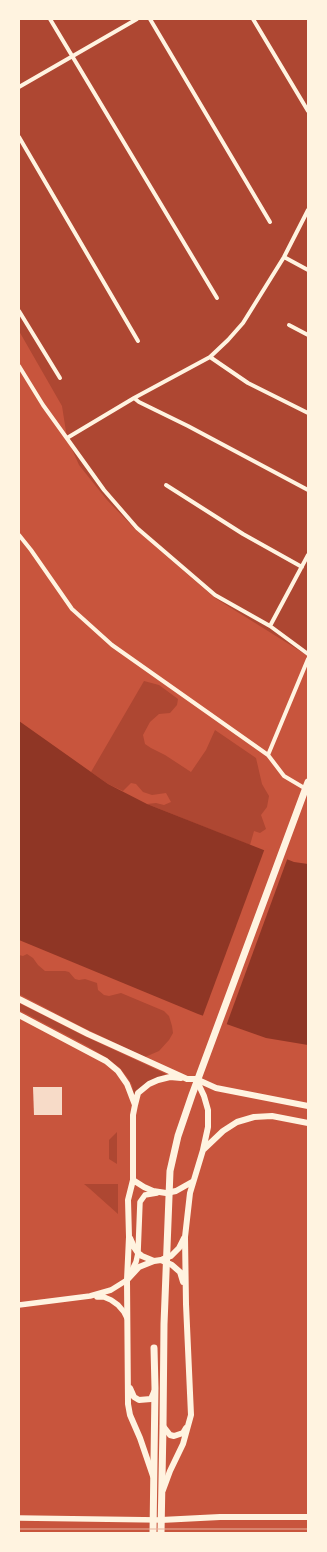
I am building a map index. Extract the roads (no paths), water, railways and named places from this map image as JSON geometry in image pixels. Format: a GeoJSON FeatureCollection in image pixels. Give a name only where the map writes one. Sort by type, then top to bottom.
{"type":"FeatureCollection","features":[{"type":"Feature","properties":{"kind":"highway"},"geometry":{"type":"LineString","coordinates":[[153,1533],[161,1497],[164,1324],[170,1171],[178,1136],[192,1095],[308,782]]}},
{"type":"Feature","properties":{"kind":"highway"},"geometry":{"type":"LineString","coordinates":[[160,1533],[157,1520],[153,1476],[155,1388],[154,1348],[164,1333]]}},
{"type":"Feature","properties":{"kind":"main road"},"geometry":{"type":"LineString","coordinates":[[19,999],[88,1034],[187,1078]]}},
{"type":"Feature","properties":{"kind":"main road"},"geometry":{"type":"LineString","coordinates":[[19,1015],[106,1061],[118,1071],[127,1084],[135,1105]]}},
{"type":"Feature","properties":{"kind":"main road"},"geometry":{"type":"LineString","coordinates":[[153,1476],[140,1438],[130,1415],[128,1404],[128,1200],[133,1180],[133,1115],[138,1093],[149,1084],[158,1080],[170,1077],[187,1078],[196,1079],[216,1088],[308,1106]]}},
{"type":"Feature","properties":{"kind":"main road"},"geometry":{"type":"LineString","coordinates":[[161,1497],[170,1471],[183,1444],[190,1424],[191,1415],[186,1304],[185,1237],[192,1182],[203,1150],[208,1126],[208,1110],[204,1096],[196,1079]]}},
{"type":"Feature","properties":{"kind":"main road"},"geometry":{"type":"LineString","coordinates":[[203,1150],[223,1131],[237,1122],[254,1117],[272,1116],[308,1123]]}},
{"type":"Feature","properties":{"kind":"main road"},"geometry":{"type":"LineString","coordinates":[[133,1180],[153,1191],[164,1192],[176,1191],[192,1182]]}},
{"type":"Feature","properties":{"kind":"main road"},"geometry":{"type":"LineString","coordinates":[[129,1237],[138,1253],[154,1261]]}},
{"type":"Feature","properties":{"kind":"main road"},"geometry":{"type":"LineString","coordinates":[[127,1280],[139,1267],[171,1256],[185,1237]]}},
{"type":"Feature","properties":{"kind":"main road"},"geometry":{"type":"LineString","coordinates":[[161,1260],[172,1265],[180,1272],[186,1304]]}},
{"type":"Feature","properties":{"kind":"main road"},"geometry":{"type":"LineString","coordinates":[[128,1382],[134,1397],[139,1400],[151,1399],[155,1388]]}},
{"type":"Feature","properties":{"kind":"main road"},"geometry":{"type":"LineString","coordinates":[[163,1426],[170,1436],[174,1436],[183,1433],[190,1424]]}},
{"type":"Feature","properties":{"kind":"main road"},"geometry":{"type":"LineString","coordinates":[[157,1520],[220,1517],[308,1517]]}},
{"type":"Feature","properties":{"kind":"street"},"geometry":{"type":"LineString","coordinates":[[50,19],[217,298]]}},
{"type":"Feature","properties":{"kind":"street"},"geometry":{"type":"LineString","coordinates":[[19,87],[137,19]]}},
{"type":"Feature","properties":{"kind":"street"},"geometry":{"type":"LineString","coordinates":[[150,19],[270,222]]}},
{"type":"Feature","properties":{"kind":"street"},"geometry":{"type":"LineString","coordinates":[[253,19],[308,111]]}},
{"type":"Feature","properties":{"kind":"street"},"geometry":{"type":"LineString","coordinates":[[19,137],[138,341]]}},
{"type":"Feature","properties":{"kind":"street"},"geometry":{"type":"LineString","coordinates":[[68,439],[134,398],[210,357],[228,340],[243,323],[284,258],[308,210]]}},
{"type":"Feature","properties":{"kind":"street"},"geometry":{"type":"LineString","coordinates":[[284,258],[308,270]]}},
{"type":"Feature","properties":{"kind":"street"},"geometry":{"type":"LineString","coordinates":[[19,310],[60,378]]}},
{"type":"Feature","properties":{"kind":"street"},"geometry":{"type":"LineString","coordinates":[[289,325],[308,335]]}},
{"type":"Feature","properties":{"kind":"street"},"geometry":{"type":"LineString","coordinates":[[210,357],[248,383],[308,413]]}},
{"type":"Feature","properties":{"kind":"street"},"geometry":{"type":"LineString","coordinates":[[19,366],[43,405],[104,490],[137,528],[214,595],[270,626],[308,654]]}},
{"type":"Feature","properties":{"kind":"street"},"geometry":{"type":"LineString","coordinates":[[134,398],[138,402],[188,426],[308,490]]}},
{"type":"Feature","properties":{"kind":"street"},"geometry":{"type":"LineString","coordinates":[[166,486],[243,534],[302,567]]}},
{"type":"Feature","properties":{"kind":"street"},"geometry":{"type":"LineString","coordinates":[[19,535],[72,608],[112,645],[268,755],[284,776],[308,790]]}},
{"type":"Feature","properties":{"kind":"street"},"geometry":{"type":"LineString","coordinates":[[270,626],[308,555]]}},
{"type":"Feature","properties":{"kind":"street"},"geometry":{"type":"LineString","coordinates":[[268,755],[308,659]]}},
{"type":"Feature","properties":{"kind":"street"},"geometry":{"type":"LineString","coordinates":[[19,1305],[90,1296],[111,1290],[127,1280],[136,1262],[138,1253],[139,1208],[142,1198],[145,1195],[164,1192]]}},
{"type":"Feature","properties":{"kind":"street"},"geometry":{"type":"LineString","coordinates":[[90,1296],[104,1297],[111,1300],[124,1312],[128,1321]]}},
{"type":"Feature","properties":{"kind":"street"},"geometry":{"type":"LineString","coordinates":[[19,1518],[157,1520]]}},
{"type":"Feature","properties":{"kind":"tram line"},"geometry":{"type":"LineString","coordinates":[[19,1529],[308,1529]]}}]}
